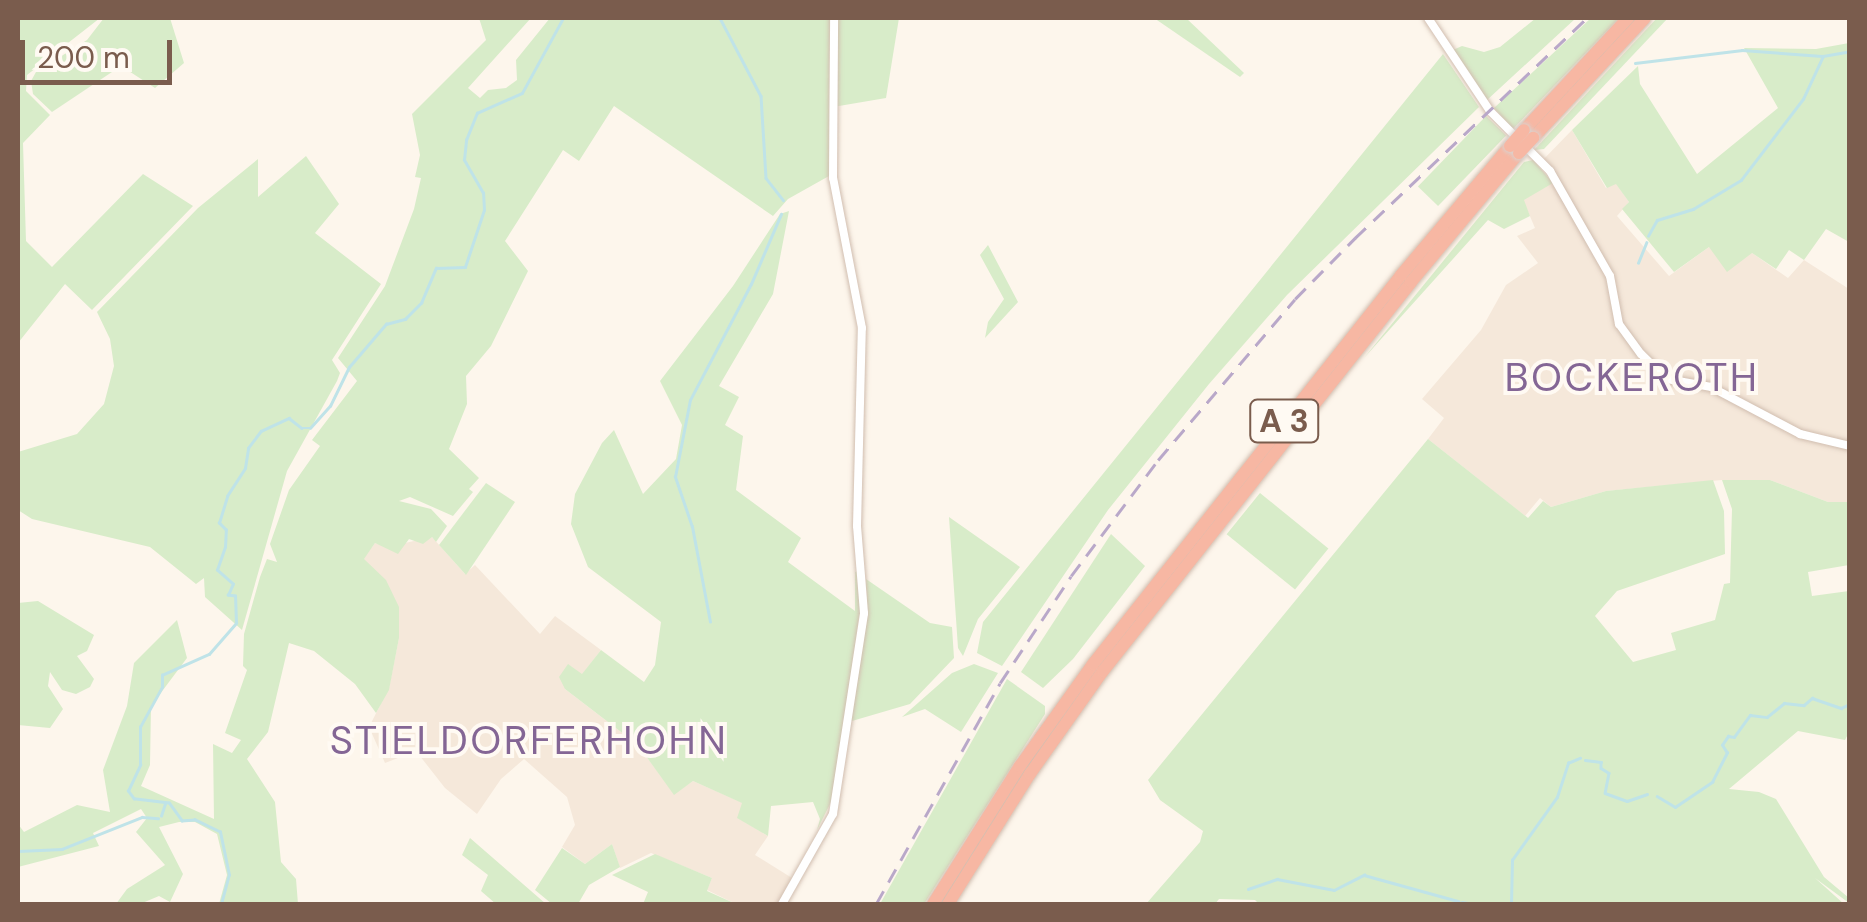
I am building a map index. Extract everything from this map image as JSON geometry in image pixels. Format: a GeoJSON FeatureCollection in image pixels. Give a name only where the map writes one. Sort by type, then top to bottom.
{"type":"FeatureCollection","features":[{"type":"Feature","properties":{"kind":"highway","name":"A 3"},"geometry":{"type":"LineString","coordinates":[[933,904],[1069,706],[1389,290],[1628,18]]}},
{"type":"Feature","properties":{"kind":"highway","name":"A 3"},"geometry":{"type":"LineString","coordinates":[[1528,134],[1645,18]]}},
{"type":"Feature","properties":{"kind":"highway","name":"A 3"},"geometry":{"type":"LineString","coordinates":[[948,904],[1058,721]]}},
{"type":"Feature","properties":{"kind":"main road"},"geometry":{"type":"LineString","coordinates":[[782,904],[833,814],[846,706],[864,613],[857,526],[862,328],[833,178],[834,18]]}},
{"type":"Feature","properties":{"kind":"main road"},"geometry":{"type":"LineString","coordinates":[[1428,18],[1490,111],[1550,172],[1610,276],[1619,324],[1642,354],[1668,380],[1711,387],[1800,434],[1850,446]]}},
{"type":"Feature","properties":{"kind":"shaded area"},"geometry":{"type":"Polygon","coordinates":[[[1572,130],[1606,188],[1616,183],[1629,202],[1617,216],[1669,276],[1709,247],[1752,253],[1788,278],[1804,260],[1849,289],[1849,502],[1828,502],[1770,480],[1722,480],[1606,491],[1551,507],[1540,498],[1525,516],[1428,439],[1444,418],[1422,399],[1481,330],[1506,285],[1538,263],[1517,236],[1535,228],[1523,200],[1553,182],[1539,164],[1572,130]]]}},
{"type":"Feature","properties":{"kind":"shaded area","name":"STIELDORFERHOHN"},"geometry":{"type":"Polygon","coordinates":[[[432,537],[465,574],[475,565],[540,634],[555,616],[601,650],[582,675],[569,665],[565,689],[638,745],[674,794],[693,781],[743,803],[738,818],[768,836],[755,855],[792,878],[780,904],[736,904],[707,890],[712,878],[651,853],[620,868],[612,844],[585,864],[562,847],[575,825],[567,797],[524,759],[501,779],[477,814],[445,788],[416,751],[385,763],[369,727],[389,688],[399,638],[363,559],[375,543],[387,547],[432,537]]]}},
{"type":"Feature","properties":{"kind":"green space"},"geometry":{"type":"Polygon","coordinates":[[[18,18],[100,18],[27,75],[26,91],[50,115],[23,143],[26,241],[52,267],[143,174],[193,206],[92,310],[65,284],[18,343],[18,18]]]}},
{"type":"Feature","properties":{"kind":"green space"},"geometry":{"type":"Polygon","coordinates":[[[104,18],[170,18],[184,63],[155,88],[121,66],[52,112],[33,94],[31,81],[36,72],[87,40],[104,18]]]}},
{"type":"Feature","properties":{"kind":"green space"},"geometry":{"type":"Polygon","coordinates":[[[479,18],[531,18],[468,88],[480,98],[488,90],[506,88],[517,80],[516,60],[550,18],[830,18],[829,176],[788,199],[773,216],[614,106],[579,161],[563,150],[505,241],[528,271],[491,346],[466,376],[467,404],[449,449],[479,478],[469,489],[473,492],[453,516],[410,497],[399,501],[431,509],[447,526],[436,542],[432,537],[423,544],[409,539],[398,554],[375,543],[364,559],[386,580],[399,607],[399,638],[389,690],[376,713],[355,684],[314,651],[289,643],[268,732],[247,759],[275,802],[281,862],[296,879],[298,904],[219,904],[227,875],[217,834],[195,822],[179,822],[159,827],[183,874],[170,902],[159,896],[140,904],[116,904],[127,889],[165,865],[136,832],[147,818],[141,809],[93,833],[99,846],[18,867],[18,824],[24,832],[77,805],[110,812],[103,770],[127,706],[134,663],[177,620],[187,658],[151,706],[150,765],[141,786],[214,819],[213,744],[232,753],[241,740],[225,733],[247,670],[243,666],[244,634],[260,577],[267,559],[277,562],[270,544],[289,490],[320,446],[312,440],[357,381],[338,358],[385,286],[414,209],[421,178],[415,177],[420,155],[412,114],[486,40],[479,18]]]}},
{"type":"Feature","properties":{"kind":"green space"},"geometry":{"type":"Polygon","coordinates":[[[836,18],[899,18],[886,98],[833,107],[836,18]]]}},
{"type":"Feature","properties":{"kind":"green space"},"geometry":{"type":"Polygon","coordinates":[[[1154,18],[1186,18],[1244,73],[1240,77],[1154,18]]]}},
{"type":"Feature","properties":{"kind":"green space"},"geometry":{"type":"Polygon","coordinates":[[[1536,18],[1576,18],[1487,100],[1453,50],[1462,46],[1484,52],[1500,47],[1536,18]]]}},
{"type":"Feature","properties":{"kind":"green space"},"geometry":{"type":"Polygon","coordinates":[[[1591,18],[1619,18],[1513,129],[1494,108],[1591,18]]]}},
{"type":"Feature","properties":{"kind":"green space"},"geometry":{"type":"Polygon","coordinates":[[[1657,18],[1668,18],[1544,149],[1534,150],[1657,18]]]}},
{"type":"Feature","properties":{"kind":"green space"},"geometry":{"type":"Polygon","coordinates":[[[1849,43],[1849,242],[1826,229],[1804,260],[1789,250],[1776,269],[1752,253],[1727,272],[1709,247],[1674,272],[1622,209],[1629,202],[1616,184],[1607,188],[1572,130],[1638,66],[1640,84],[1697,174],[1778,108],[1744,48],[1816,49],[1849,43]]]}},
{"type":"Feature","properties":{"kind":"green space"},"geometry":{"type":"Polygon","coordinates":[[[1443,54],[1479,107],[1287,295],[1209,384],[1108,510],[1002,666],[977,653],[983,622],[1443,54]]]}},
{"type":"Feature","properties":{"kind":"green space"},"geometry":{"type":"Polygon","coordinates":[[[1486,116],[1506,135],[1438,206],[1418,186],[1486,116]]]}},
{"type":"Feature","properties":{"kind":"green space"},"geometry":{"type":"Polygon","coordinates":[[[306,156],[339,204],[315,233],[381,284],[332,360],[340,373],[337,381],[287,471],[242,630],[205,597],[204,578],[196,584],[150,547],[32,519],[18,510],[18,452],[77,434],[104,404],[114,366],[110,339],[97,312],[198,208],[258,159],[258,197],[306,156]]]}},
{"type":"Feature","properties":{"kind":"green space"},"geometry":{"type":"Polygon","coordinates":[[[1533,160],[1553,183],[1524,200],[1530,216],[1504,229],[1488,220],[1364,358],[1524,162],[1533,160]]]}},
{"type":"Feature","properties":{"kind":"green space"},"geometry":{"type":"Polygon","coordinates":[[[789,211],[773,294],[719,386],[739,397],[725,425],[743,436],[736,490],[801,538],[788,562],[855,611],[855,572],[859,571],[861,603],[834,796],[817,830],[820,819],[813,802],[771,806],[768,836],[737,818],[742,803],[693,781],[674,795],[638,745],[565,689],[559,677],[568,664],[582,674],[601,650],[644,682],[655,665],[661,622],[588,567],[571,524],[575,494],[602,443],[614,430],[643,494],[676,459],[682,425],[660,381],[733,286],[780,214],[789,211]]]}},
{"type":"Feature","properties":{"kind":"green space"},"geometry":{"type":"Polygon","coordinates":[[[988,245],[1018,302],[985,338],[988,322],[1004,299],[980,255],[988,245]]]}},
{"type":"Feature","properties":{"kind":"green space"},"geometry":{"type":"Polygon","coordinates":[[[1428,439],[1528,518],[1543,501],[1551,507],[1606,491],[1713,480],[1724,511],[1725,554],[1617,591],[1595,616],[1633,662],[1676,650],[1671,633],[1715,620],[1724,584],[1730,583],[1732,509],[1722,480],[1770,480],[1828,502],[1849,502],[1849,565],[1808,572],[1812,596],[1849,591],[1850,730],[1845,740],[1798,731],[1729,789],[1759,792],[1776,799],[1824,877],[1849,898],[1849,903],[1815,878],[1844,904],[1259,904],[1255,900],[1219,899],[1215,904],[1146,904],[1200,842],[1203,831],[1160,800],[1148,780],[1428,439]]]}},
{"type":"Feature","properties":{"kind":"green space"},"geometry":{"type":"Polygon","coordinates":[[[486,483],[515,502],[466,575],[439,545],[486,483]]]}},
{"type":"Feature","properties":{"kind":"green space"},"geometry":{"type":"Polygon","coordinates":[[[1260,493],[1328,548],[1295,590],[1227,534],[1260,493]]]}},
{"type":"Feature","properties":{"kind":"green space"},"geometry":{"type":"Polygon","coordinates":[[[949,517],[1020,567],[978,619],[963,656],[958,648],[949,517]]]}},
{"type":"Feature","properties":{"kind":"green space"},"geometry":{"type":"Polygon","coordinates":[[[1111,534],[1145,566],[1073,659],[1043,688],[1021,672],[1111,534]]]}},
{"type":"Feature","properties":{"kind":"green space"},"geometry":{"type":"Polygon","coordinates":[[[866,579],[930,623],[952,627],[954,658],[910,704],[852,721],[847,717],[867,606],[866,579]]]}},
{"type":"Feature","properties":{"kind":"green space"},"geometry":{"type":"Polygon","coordinates":[[[38,601],[94,635],[87,651],[77,656],[94,679],[90,687],[76,694],[62,690],[50,672],[48,686],[63,709],[50,728],[18,725],[18,603],[38,601]]]}},
{"type":"Feature","properties":{"kind":"green space"},"geometry":{"type":"Polygon","coordinates":[[[974,664],[998,673],[961,732],[925,709],[902,717],[952,673],[974,664]]]}},
{"type":"Feature","properties":{"kind":"green space"},"geometry":{"type":"Polygon","coordinates":[[[1007,679],[1045,706],[1045,714],[924,904],[880,904],[1007,679]]]}},
{"type":"Feature","properties":{"kind":"green space"},"geometry":{"type":"Polygon","coordinates":[[[470,838],[546,904],[496,904],[481,891],[488,875],[462,855],[470,838]]]}},
{"type":"Feature","properties":{"kind":"green space"},"geometry":{"type":"Polygon","coordinates":[[[612,844],[620,867],[589,885],[578,904],[552,904],[535,890],[562,848],[585,864],[612,844]]]}},
{"type":"Feature","properties":{"kind":"green space"},"geometry":{"type":"Polygon","coordinates":[[[655,854],[712,878],[707,891],[736,904],[643,904],[648,892],[612,875],[655,854]]]}},
{"type":"Feature","properties":{"kind":"waterway"},"geometry":{"type":"LineString","coordinates":[[221,904],[229,875],[220,832],[195,820],[182,821],[169,803],[134,799],[128,791],[140,765],[140,727],[162,687],[162,675],[209,654],[236,623],[235,596],[228,595],[233,584],[217,570],[225,547],[226,530],[219,523],[227,496],[245,468],[248,448],[261,431],[289,418],[302,428],[310,428],[330,406],[349,367],[386,324],[405,319],[421,303],[436,268],[465,267],[484,210],[483,193],[464,160],[466,140],[477,113],[522,93],[563,18]]}},
{"type":"Feature","properties":{"kind":"waterway"},"geometry":{"type":"LineString","coordinates":[[720,18],[761,96],[766,178],[783,200]]}},
{"type":"Feature","properties":{"kind":"waterway"},"geometry":{"type":"LineString","coordinates":[[1635,63],[1742,50],[1822,56]]}},
{"type":"Feature","properties":{"kind":"waterway"},"geometry":{"type":"LineString","coordinates":[[1648,236],[1657,220],[1693,209],[1741,180],[1803,99],[1823,56],[1850,51]]}},
{"type":"Feature","properties":{"kind":"waterway"},"geometry":{"type":"LineString","coordinates":[[710,622],[692,527],[675,477],[690,400],[751,284],[781,214]]}},
{"type":"Feature","properties":{"kind":"waterway"},"geometry":{"type":"LineString","coordinates":[[1638,263],[1646,243]]}},
{"type":"Feature","properties":{"kind":"waterway"},"geometry":{"type":"LineString","coordinates":[[1657,796],[1675,807],[1712,782],[1727,753],[1722,745],[1728,736],[1734,737],[1750,715],[1767,717],[1784,703],[1804,705],[1812,698],[1841,708],[1850,704]]}},
{"type":"Feature","properties":{"kind":"waterway"},"geometry":{"type":"LineString","coordinates":[[1511,904],[1512,860],[1557,797],[1568,763],[1580,758]]}},
{"type":"Feature","properties":{"kind":"waterway"},"geometry":{"type":"LineString","coordinates":[[1585,760],[1601,762],[1601,768],[1609,773],[1605,793],[1627,801],[1647,794]]}},
{"type":"Feature","properties":{"kind":"waterway"},"geometry":{"type":"LineString","coordinates":[[161,816],[165,804]]}},
{"type":"Feature","properties":{"kind":"waterway"},"geometry":{"type":"LineString","coordinates":[[18,851],[62,849],[142,817],[158,818]]}},
{"type":"Feature","properties":{"kind":"waterway"},"geometry":{"type":"LineString","coordinates":[[1248,889],[1277,879],[1334,890],[1364,875],[1458,901]]}},
{"type":"Feature","properties":{"kind":"waterway"},"geometry":{"type":"LineString","coordinates":[[1462,902],[1475,904]]}},
{"type":"Feature","properties":{"kind":"railway"},"geometry":{"type":"LineString","coordinates":[[876,904],[1000,683],[1071,576],[1158,460],[1295,299],[1587,18]]}},
{"type":"Feature","properties":{"kind":"district","name":"BOCKEROTH"},"geometry":{"type":"Point","coordinates":[1632,377]}},
{"type":"Feature","properties":{"kind":"district","name":"STIELDORFERHOHN"},"geometry":{"type":"Point","coordinates":[529,740]}}]}
